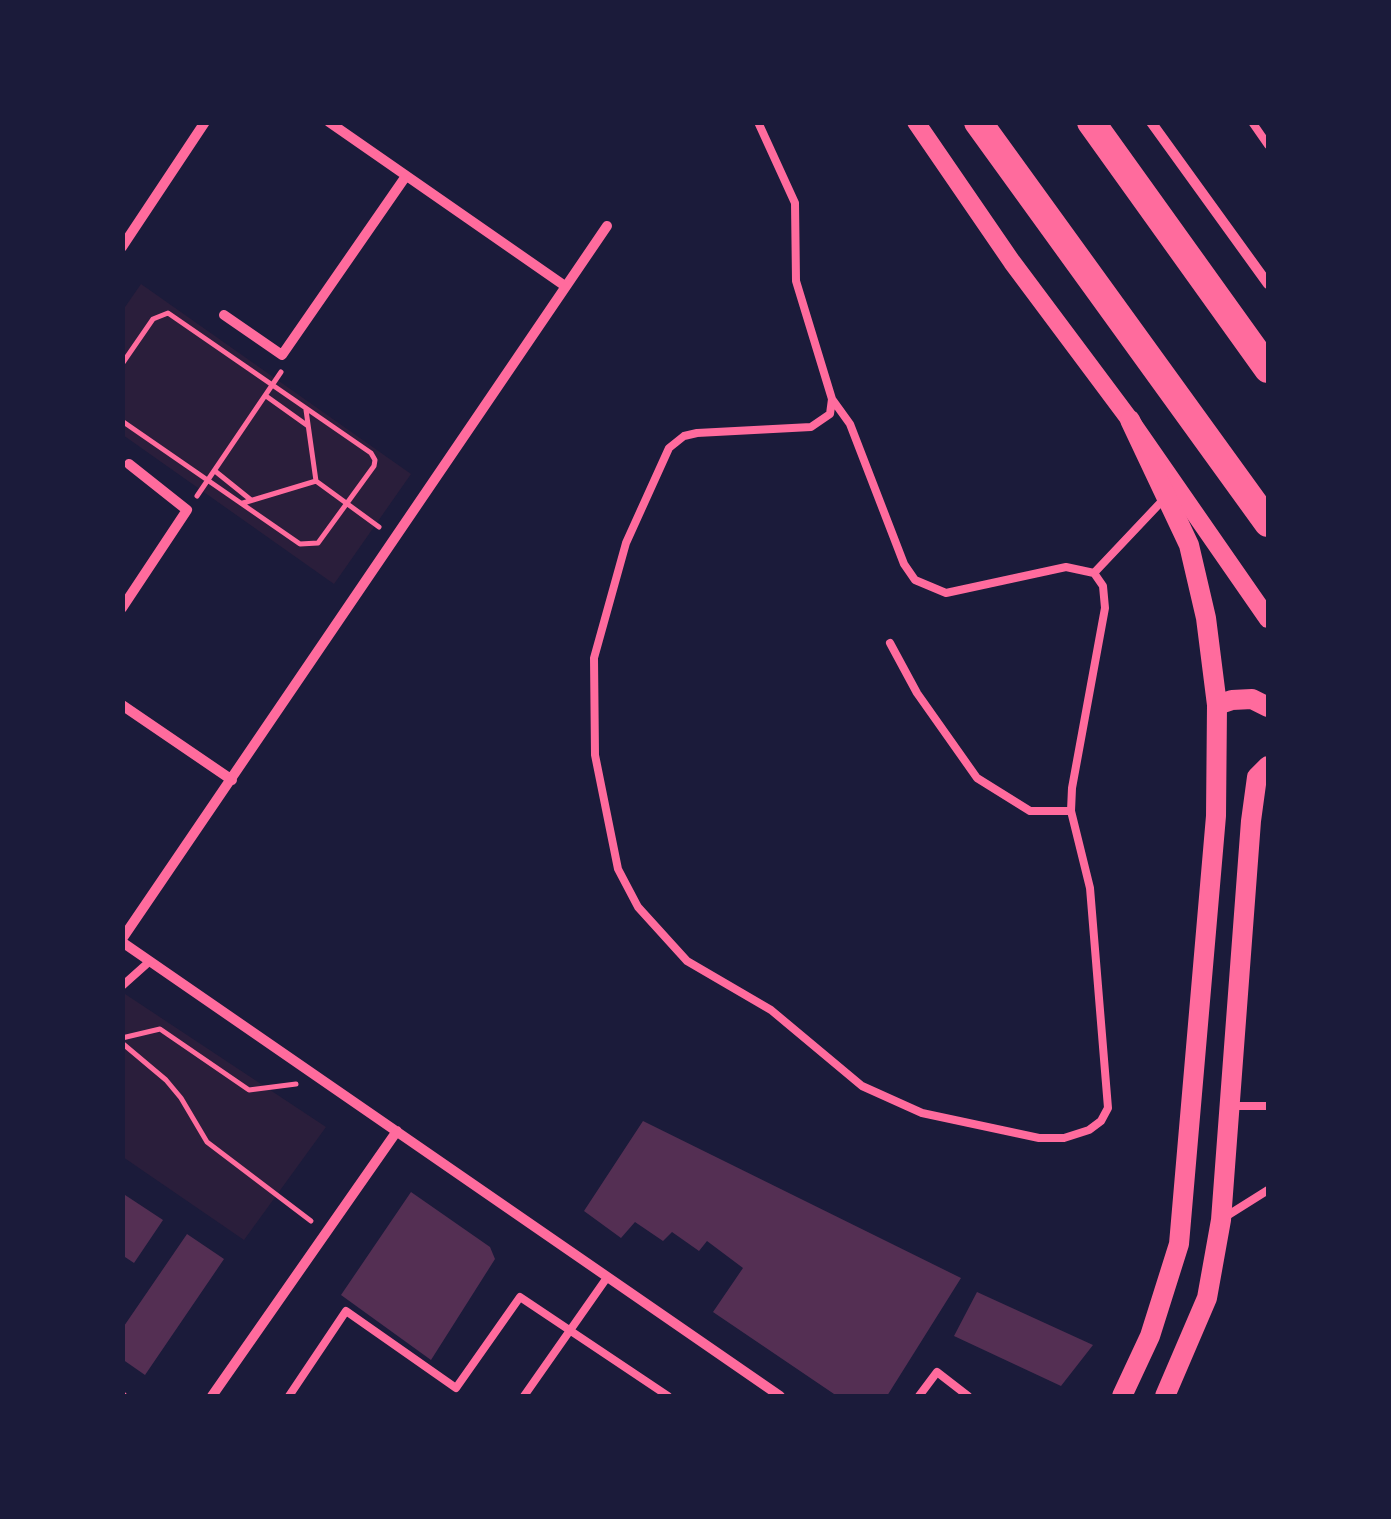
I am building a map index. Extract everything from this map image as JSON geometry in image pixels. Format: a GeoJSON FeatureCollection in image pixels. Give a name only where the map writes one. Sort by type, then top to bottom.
{"type":"FeatureCollection","features":[{"type":"Feature","properties":{"kind":"highway"},"geometry":{"type":"LineString","coordinates":[[978,122],[1268,523]]}},
{"type":"Feature","properties":{"kind":"highway"},"geometry":{"type":"LineString","coordinates":[[1091,122],[1268,369]]}},
{"type":"Feature","properties":{"kind":"main road"},"geometry":{"type":"LineString","coordinates":[[1122,1396],[1150,1336],[1179,1244],[1216,816],[1217,706],[1206,618],[1189,545],[1130,420]]}},
{"type":"Feature","properties":{"kind":"main road"},"geometry":{"type":"LineString","coordinates":[[1217,706],[1252,699],[1268,706]]}},
{"type":"Feature","properties":{"kind":"main road"},"geometry":{"type":"LineString","coordinates":[[1164,1396],[1207,1298],[1222,1220],[1251,821],[1257,777],[1268,766]]}},
{"type":"Feature","properties":{"kind":"street"},"geometry":{"type":"LineString","coordinates":[[122,247],[205,122]]}},
{"type":"Feature","properties":{"kind":"street"},"geometry":{"type":"LineString","coordinates":[[328,122],[566,286]]}},
{"type":"Feature","properties":{"kind":"street"},"geometry":{"type":"LineString","coordinates":[[916,122],[1268,619]]}},
{"type":"Feature","properties":{"kind":"street"},"geometry":{"type":"LineString","coordinates":[[1151,122],[1268,284]]}},
{"type":"Feature","properties":{"kind":"street"},"geometry":{"type":"LineString","coordinates":[[224,316],[282,355],[406,176]]}},
{"type":"Feature","properties":{"kind":"street"},"geometry":{"type":"LineString","coordinates":[[607,226],[122,941],[780,1396]]}},
{"type":"Feature","properties":{"kind":"street"},"geometry":{"type":"LineString","coordinates":[[122,608],[187,510],[128,464]]}},
{"type":"Feature","properties":{"kind":"street"},"geometry":{"type":"LineString","coordinates":[[122,705],[232,780]]}},
{"type":"Feature","properties":{"kind":"street"},"geometry":{"type":"LineString","coordinates":[[214,1396],[396,1131]]}},
{"type":"Feature","properties":{"kind":"lane"},"geometry":{"type":"LineString","coordinates":[[758,122],[795,203],[796,281],[832,399],[850,424],[904,564],[915,580],[946,594],[1066,567],[1094,573],[1102,586],[1105,608],[1071,811],[1090,888],[1108,1108],[1101,1121],[1089,1130],[1064,1138],[1039,1138],[922,1113],[862,1086],[772,1010],[687,961],[638,907],[618,869],[595,755],[594,658],[626,543],[669,448],[684,436],[811,427],[830,414],[832,399]]}},
{"type":"Feature","properties":{"kind":"lane"},"geometry":{"type":"LineString","coordinates":[[1252,122],[1268,145]]}},
{"type":"Feature","properties":{"kind":"lane"},"geometry":{"type":"LineString","coordinates":[[1094,573],[1166,497]]}},
{"type":"Feature","properties":{"kind":"lane"},"geometry":{"type":"LineString","coordinates":[[890,642],[917,692],[977,778],[1030,812],[1071,811]]}},
{"type":"Feature","properties":{"kind":"lane"},"geometry":{"type":"LineString","coordinates":[[122,986],[150,961]]}},
{"type":"Feature","properties":{"kind":"lane"},"geometry":{"type":"LineString","coordinates":[[1230,1106],[1268,1106]]}},
{"type":"Feature","properties":{"kind":"lane"},"geometry":{"type":"LineString","coordinates":[[1222,1220],[1268,1190]]}},
{"type":"Feature","properties":{"kind":"lane"},"geometry":{"type":"LineString","coordinates":[[524,1396],[606,1278]]}},
{"type":"Feature","properties":{"kind":"lane"},"geometry":{"type":"LineString","coordinates":[[289,1396],[346,1311],[456,1388],[520,1296],[668,1396]]}},
{"type":"Feature","properties":{"kind":"lane"},"geometry":{"type":"LineString","coordinates":[[920,1396],[937,1372],[968,1396]]}},
{"type":"Feature","properties":{"kind":"path"},"geometry":{"type":"LineString","coordinates":[[122,364],[153,319],[168,313],[371,452],[375,460],[318,543],[300,544],[122,421]]}},
{"type":"Feature","properties":{"kind":"path"},"geometry":{"type":"LineString","coordinates":[[187,510],[284,369],[282,355]]}},
{"type":"Feature","properties":{"kind":"path"},"geometry":{"type":"LineString","coordinates":[[266,396],[308,426]]}},
{"type":"Feature","properties":{"kind":"path"},"geometry":{"type":"LineString","coordinates":[[306,407],[316,481],[393,538]]}},
{"type":"Feature","properties":{"kind":"path"},"geometry":{"type":"LineString","coordinates":[[215,471],[252,500]]}},
{"type":"Feature","properties":{"kind":"path"},"geometry":{"type":"LineString","coordinates":[[241,504],[316,481]]}},
{"type":"Feature","properties":{"kind":"path"},"geometry":{"type":"LineString","coordinates":[[122,1041],[160,1029],[249,1090],[324,1080]]}},
{"type":"Feature","properties":{"kind":"path"},"geometry":{"type":"LineString","coordinates":[[122,1041],[166,1080],[207,1142],[326,1232]]}},
{"type":"Feature","properties":{"kind":"shaded area"},"geometry":{"type":"Polygon","coordinates":[[[141,284],[411,474],[334,584],[123,435],[123,310],[141,284]]]}},
{"type":"Feature","properties":{"kind":"shaded area"},"geometry":{"type":"Polygon","coordinates":[[[122,992],[326,1127],[244,1240],[123,1157],[122,992]]]}},
{"type":"Feature","properties":{"kind":"building"},"geometry":{"type":"Polygon","coordinates":[[[643,1121],[961,1278],[887,1396],[837,1396],[713,1312],[743,1268],[707,1241],[699,1251],[672,1232],[663,1241],[635,1222],[621,1238],[584,1211],[643,1121]]]}},
{"type":"Feature","properties":{"kind":"building"},"geometry":{"type":"Polygon","coordinates":[[[411,1192],[490,1247],[495,1259],[431,1360],[341,1295],[411,1192]]]}},
{"type":"Feature","properties":{"kind":"building"},"geometry":{"type":"Polygon","coordinates":[[[122,1193],[163,1220],[134,1263],[122,1255],[122,1193]]]}},
{"type":"Feature","properties":{"kind":"building"},"geometry":{"type":"Polygon","coordinates":[[[187,1234],[224,1259],[145,1375],[122,1359],[122,1329],[187,1234]]]}},
{"type":"Feature","properties":{"kind":"building"},"geometry":{"type":"Polygon","coordinates":[[[977,1292],[1093,1345],[1061,1386],[954,1336],[977,1292]]]}}]}
